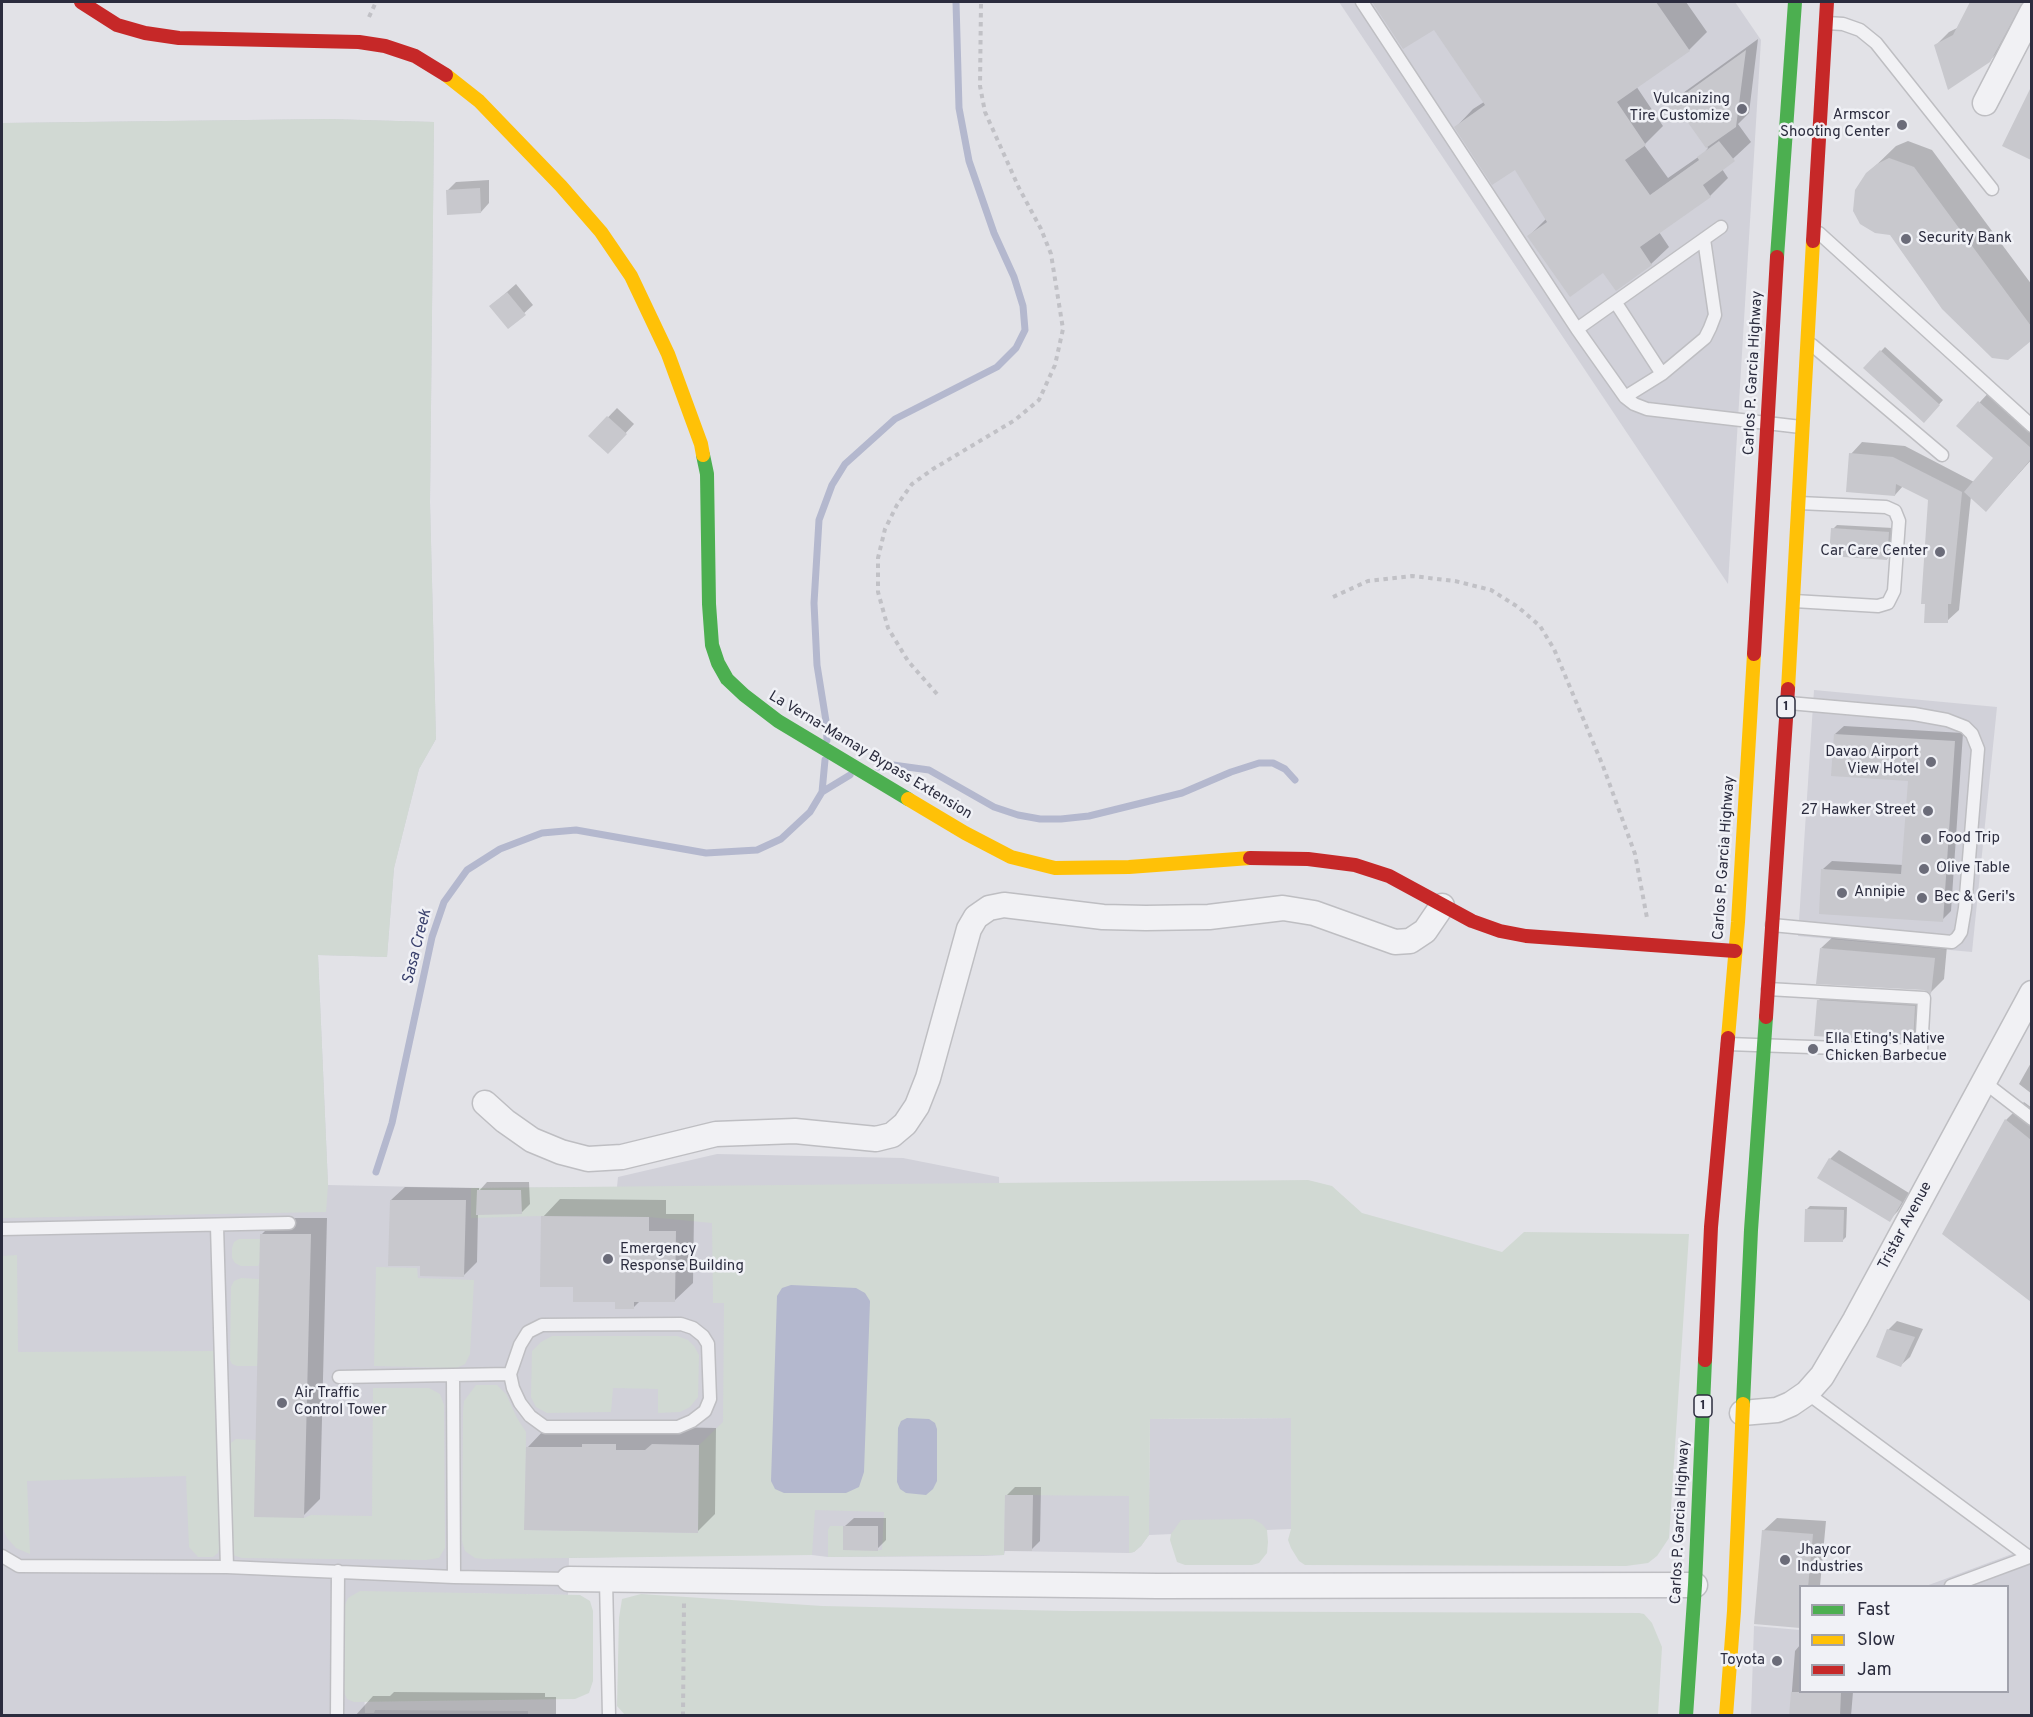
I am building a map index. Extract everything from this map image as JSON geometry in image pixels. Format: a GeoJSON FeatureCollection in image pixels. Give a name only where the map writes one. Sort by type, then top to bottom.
{"type":"FeatureCollection","features":[{"type":"Feature","properties":{"kind":"main road","name":"La Verna-Mamay Bypass Extension"},"geometry":{"type":"LineString","coordinates":[[81,2],[117,25],[145,33],[178,38],[358,42],[385,46],[415,56],[448,76],[479,101],[561,186],[601,232],[631,276],[668,354],[701,444],[707,474],[709,604],[712,645],[727,679],[744,695],[797,733],[965,833],[1011,857],[1033,864],[1065,869],[1129,867],[1257,857],[1308,859],[1355,865],[1389,876],[1472,921],[1500,931],[1526,936],[1735,951]]}},
{"type":"Feature","properties":{"kind":"main road","name":"Carlos P. Garcia Highway"},"geometry":{"type":"LineString","coordinates":[[1726,1716],[1729,1608],[1736,1543],[1742,1413],[1746,1229],[1764,1044],[1750,989],[1735,951],[1755,924],[1762,811],[1787,703],[1803,427],[1790,340],[1796,228],[1795,2]]}},
{"type":"Feature","properties":{"kind":"main road","name":"Carlos P. Garcia Highway"},"geometry":{"type":"LineString","coordinates":[[1686,1716],[1708,1576],[1716,1227],[1727,1044],[1750,989],[1755,924],[1762,811],[1768,423],[1790,340],[1796,228],[1826,23],[1827,2]]}},
{"type":"Feature","properties":{"kind":"main road"},"geometry":{"type":"LineString","coordinates":[[1708,1576],[1736,1543]]}},
{"type":"Feature","properties":{"kind":"street"},"geometry":{"type":"LineString","coordinates":[[1985,103],[2031,12]]}},
{"type":"Feature","properties":{"kind":"street"},"geometry":{"type":"LineString","coordinates":[[485,1103],[532,1140],[588,1160],[622,1157],[716,1134],[795,1131],[876,1138],[892,1135],[905,1124],[917,1106],[928,1078],[969,929],[976,917],[989,908],[1004,905],[1103,917],[1146,918],[1209,917],[1283,908],[1314,913],[1395,942],[1410,941],[1425,931],[1442,906]]}},
{"type":"Feature","properties":{"kind":"street","name":"Tristar Avenue"},"geometry":{"type":"LineString","coordinates":[[1742,1413],[1777,1410],[1791,1404],[1807,1393],[1822,1376],[1845,1338],[2031,993]]}},
{"type":"Feature","properties":{"kind":"street"},"geometry":{"type":"LineString","coordinates":[[569,1579],[1158,1586],[1708,1576]]}},
{"type":"Feature","properties":{"kind":"lane"},"geometry":{"type":"LineString","coordinates":[[1362,2],[1577,329],[1625,397],[1634,404],[1647,409],[1803,427]]}},
{"type":"Feature","properties":{"kind":"lane"},"geometry":{"type":"LineString","coordinates":[[1826,23],[1843,24],[1860,30],[1876,43],[1992,189]]}},
{"type":"Feature","properties":{"kind":"lane"},"geometry":{"type":"LineString","coordinates":[[1577,329],[1721,227]]}},
{"type":"Feature","properties":{"kind":"lane"},"geometry":{"type":"LineString","coordinates":[[1796,228],[2031,426]]}},
{"type":"Feature","properties":{"kind":"lane"},"geometry":{"type":"LineString","coordinates":[[1625,397],[1662,374],[1705,338],[1715,315],[1704,239]]}},
{"type":"Feature","properties":{"kind":"lane"},"geometry":{"type":"LineString","coordinates":[[1616,303],[1662,374]]}},
{"type":"Feature","properties":{"kind":"lane"},"geometry":{"type":"LineString","coordinates":[[1790,340],[1942,455]]}},
{"type":"Feature","properties":{"kind":"lane"},"geometry":{"type":"LineString","coordinates":[[1792,601],[1878,606],[1888,603],[1894,591],[1899,521],[1895,512],[1886,507],[1798,503]]}},
{"type":"Feature","properties":{"kind":"lane"},"geometry":{"type":"LineString","coordinates":[[1755,924],[1952,942],[1961,932],[1965,908],[1978,749],[1972,734],[1965,728],[1947,720],[1914,714],[1787,703]]}},
{"type":"Feature","properties":{"kind":"lane"},"geometry":{"type":"LineString","coordinates":[[1727,1044],[1921,1051],[1924,998],[1750,989]]}},
{"type":"Feature","properties":{"kind":"lane"},"geometry":{"type":"LineString","coordinates":[[1983,1082],[2031,1119]]}},
{"type":"Feature","properties":{"kind":"lane"},"geometry":{"type":"LineString","coordinates":[[2,1228],[289,1223]]}},
{"type":"Feature","properties":{"kind":"lane"},"geometry":{"type":"LineString","coordinates":[[217,1226],[227,1567]]}},
{"type":"Feature","properties":{"kind":"lane"},"geometry":{"type":"LineString","coordinates":[[681,1324],[693,1328],[703,1336],[708,1344],[710,1399],[705,1411],[692,1421],[678,1427],[545,1426],[530,1416],[520,1403],[510,1374],[520,1344],[528,1332],[542,1325],[681,1324]]}},
{"type":"Feature","properties":{"kind":"lane"},"geometry":{"type":"LineString","coordinates":[[339,1377],[510,1374]]}},
{"type":"Feature","properties":{"kind":"lane"},"geometry":{"type":"LineString","coordinates":[[453,1376],[454,1577]]}},
{"type":"Feature","properties":{"kind":"lane"},"geometry":{"type":"LineString","coordinates":[[1807,1393],[2030,1557]]}},
{"type":"Feature","properties":{"kind":"lane"},"geometry":{"type":"LineString","coordinates":[[2,1556],[19,1566],[227,1567],[454,1577],[569,1579]]}},
{"type":"Feature","properties":{"kind":"lane"},"geometry":{"type":"LineString","coordinates":[[1956,1585],[2030,1557]]}},
{"type":"Feature","properties":{"kind":"lane"},"geometry":{"type":"LineString","coordinates":[[337,1716],[338,1571]]}},
{"type":"Feature","properties":{"kind":"lane"},"geometry":{"type":"LineString","coordinates":[[606,1580],[609,1716]]}},
{"type":"Feature","properties":{"kind":"path"},"geometry":{"type":"LineString","coordinates":[[937,694],[908,660],[888,628],[879,592],[878,558],[885,530],[897,505],[912,484],[1015,420],[1039,400],[1055,365],[1063,329],[1051,254],[985,112],[980,86],[981,2]]}},
{"type":"Feature","properties":{"kind":"path"},"geometry":{"type":"LineString","coordinates":[[1334,597],[1368,581],[1412,576],[1455,581],[1491,590],[1518,607],[1540,626],[1554,649],[1603,766],[1635,854],[1651,945]]}},
{"type":"Feature","properties":{"kind":"path"},"geometry":{"type":"LineString","coordinates":[[683,1716],[685,1581]]}},
{"type":"Feature","properties":{"kind":"shaded area"},"geometry":{"type":"Polygon","coordinates":[[[1339,2],[1735,2],[1761,40],[1728,584],[1339,2]]]}},
{"type":"Feature","properties":{"kind":"shaded area"},"geometry":{"type":"Polygon","coordinates":[[[328,119],[434,122],[430,502],[436,739],[419,769],[394,868],[387,957],[318,955],[328,1185],[471,1188],[617,1187],[618,1177],[717,1154],[903,1158],[999,1177],[1005,1494],[1149,1494],[1150,1419],[1291,1418],[1291,1529],[1149,1535],[1141,1546],[1129,1553],[1005,1551],[1004,1555],[984,1556],[723,1555],[569,1558],[568,1595],[360,1592],[365,1713],[374,1713],[375,1710],[528,1711],[528,1714],[539,1715],[2,1716],[2,123],[328,119]]]}},
{"type":"Feature","properties":{"kind":"shaded area"},"geometry":{"type":"Polygon","coordinates":[[[328,119],[434,122],[430,502],[436,739],[419,769],[394,868],[387,957],[318,955],[328,1185],[326,1212],[2,1218],[2,123],[328,119]]]}},
{"type":"Feature","properties":{"kind":"shaded area"},"geometry":{"type":"Polygon","coordinates":[[[1814,690],[1997,707],[1972,952],[1798,936],[1814,690]]]}},
{"type":"Feature","properties":{"kind":"shaded area"},"geometry":{"type":"Polygon","coordinates":[[[1308,1180],[1332,1186],[1362,1213],[1502,1252],[1524,1232],[1689,1234],[1669,1538],[1657,1556],[1648,1563],[1626,1566],[1305,1565],[1299,1561],[1288,1540],[1291,1529],[1291,1418],[1150,1419],[1149,1535],[1141,1546],[1129,1553],[1129,1496],[1005,1495],[1004,1555],[828,1557],[830,1526],[843,1526],[843,1550],[882,1550],[884,1512],[815,1510],[812,1555],[484,1559],[475,1558],[465,1551],[462,1541],[463,1411],[464,1401],[476,1385],[497,1385],[506,1394],[526,1432],[525,1530],[697,1533],[699,1445],[723,1422],[724,1303],[713,1303],[712,1223],[649,1217],[471,1218],[471,1188],[1308,1180]]]}},
{"type":"Feature","properties":{"kind":"shaded area"},"geometry":{"type":"Polygon","coordinates":[[[239,1239],[260,1239],[258,1266],[241,1266],[235,1263],[232,1258],[232,1248],[234,1242],[239,1239]]]}},
{"type":"Feature","properties":{"kind":"shaded area"},"geometry":{"type":"Polygon","coordinates":[[[17,1255],[18,1352],[215,1351],[219,1548],[218,1553],[213,1557],[198,1557],[189,1547],[186,1476],[27,1481],[30,1554],[16,1548],[7,1538],[2,1526],[2,1256],[17,1255]]]}},
{"type":"Feature","properties":{"kind":"shaded area"},"geometry":{"type":"Polygon","coordinates":[[[376,1267],[417,1268],[418,1278],[474,1280],[470,1354],[465,1364],[456,1368],[374,1366],[376,1267]]]}},
{"type":"Feature","properties":{"kind":"shaded area"},"geometry":{"type":"Polygon","coordinates":[[[241,1278],[259,1279],[258,1366],[237,1366],[230,1360],[231,1287],[234,1281],[241,1278]]]}},
{"type":"Feature","properties":{"kind":"shaded area"},"geometry":{"type":"Polygon","coordinates":[[[552,1336],[677,1336],[688,1340],[699,1355],[698,1397],[690,1407],[680,1412],[658,1413],[658,1389],[613,1388],[611,1412],[547,1413],[536,1407],[531,1397],[532,1351],[552,1336]]]}},
{"type":"Feature","properties":{"kind":"shaded area"},"geometry":{"type":"Polygon","coordinates":[[[373,1388],[429,1388],[440,1394],[444,1405],[445,1548],[439,1558],[426,1560],[242,1558],[230,1554],[228,1445],[236,1439],[256,1440],[304,1518],[311,1515],[372,1516],[373,1388]]]}},
{"type":"Feature","properties":{"kind":"shaded area"},"geometry":{"type":"Polygon","coordinates":[[[1253,1519],[1267,1530],[1267,1553],[1259,1563],[1252,1565],[1185,1565],[1177,1562],[1170,1540],[1171,1534],[1181,1520],[1253,1519]]]}},
{"type":"Feature","properties":{"kind":"shaded area","name":"Toyota"},"geometry":{"type":"Polygon","coordinates":[[[2031,1547],[2031,1715],[1751,1716],[1754,1626],[1799,1630],[1799,1693],[2009,1693],[2009,1585],[1929,1585],[2031,1547]]]}},
{"type":"Feature","properties":{"kind":"shaded area"},"geometry":{"type":"Polygon","coordinates":[[[360,1591],[580,1595],[590,1601],[593,1611],[593,1681],[589,1693],[575,1699],[354,1702],[347,1699],[343,1690],[343,1610],[348,1598],[360,1591]]]}},
{"type":"Feature","properties":{"kind":"shaded area"},"geometry":{"type":"Polygon","coordinates":[[[641,1594],[822,1606],[1072,1611],[1639,1613],[1644,1614],[1652,1623],[1662,1647],[1658,1715],[625,1715],[617,1706],[619,1618],[622,1599],[641,1594]]]}},
{"type":"Feature","properties":{"kind":"water"},"geometry":{"type":"Polygon","coordinates":[[[791,1285],[856,1288],[865,1293],[870,1301],[864,1472],[859,1487],[846,1493],[784,1493],[775,1489],[771,1481],[777,1296],[782,1288],[791,1285]]]}},
{"type":"Feature","properties":{"kind":"water"},"geometry":{"type":"Polygon","coordinates":[[[907,1418],[929,1419],[935,1423],[937,1429],[937,1481],[926,1495],[906,1493],[900,1489],[897,1482],[898,1428],[901,1421],[907,1418]]]}},
{"type":"Feature","properties":{"kind":"building"},"geometry":{"type":"Polygon","coordinates":[[[1372,2],[1656,2],[1690,51],[1617,102],[1646,145],[1625,160],[1650,195],[1699,160],[1697,157],[1719,141],[1735,161],[1703,185],[1711,197],[1640,247],[1652,265],[1616,291],[1603,273],[1570,297],[1527,236],[1547,222],[1515,170],[1492,185],[1454,127],[1485,105],[1434,30],[1403,49],[1372,2]]]}},
{"type":"Feature","properties":{"kind":"building"},"geometry":{"type":"Polygon","coordinates":[[[1970,2],[2023,2],[1990,62],[1948,90],[1934,45],[1953,35],[1970,2]]]}},
{"type":"Feature","properties":{"kind":"building"},"geometry":{"type":"Polygon","coordinates":[[[1746,50],[1736,127],[1706,148],[1684,117],[1679,121],[1668,106],[1746,50]]]}},
{"type":"Feature","properties":{"kind":"building"},"geometry":{"type":"Polygon","coordinates":[[[2031,87],[2031,160],[2002,146],[2031,87]]]}},
{"type":"Feature","properties":{"kind":"building"},"geometry":{"type":"Polygon","coordinates":[[[1889,158],[1914,167],[2031,326],[2031,341],[2008,360],[1992,358],[1942,309],[1890,235],[1875,233],[1860,224],[1853,211],[1855,190],[1866,173],[1889,158]]]}},
{"type":"Feature","properties":{"kind":"building"},"geometry":{"type":"Polygon","coordinates":[[[480,188],[481,213],[447,215],[446,190],[480,188]]]}},
{"type":"Feature","properties":{"kind":"building"},"geometry":{"type":"Polygon","coordinates":[[[507,292],[526,315],[508,329],[489,306],[507,292]]]}},
{"type":"Feature","properties":{"kind":"building"},"geometry":{"type":"Polygon","coordinates":[[[1880,350],[1940,405],[1924,423],[1863,368],[1880,350]]]}},
{"type":"Feature","properties":{"kind":"building"},"geometry":{"type":"Polygon","coordinates":[[[1978,401],[2031,448],[2031,459],[1986,512],[1964,492],[1993,458],[1956,426],[1978,401]]]}},
{"type":"Feature","properties":{"kind":"building"},"geometry":{"type":"Polygon","coordinates":[[[607,416],[627,434],[608,454],[588,436],[607,416]]]}},
{"type":"Feature","properties":{"kind":"building","name":"Car Care Center"},"geometry":{"type":"Polygon","coordinates":[[[1849,453],[1893,457],[1962,492],[1951,604],[1948,604],[1948,623],[1924,623],[1925,604],[1921,604],[1928,500],[1896,484],[1895,496],[1846,492],[1849,453]]]}},
{"type":"Feature","properties":{"kind":"building"},"geometry":{"type":"Polygon","coordinates":[[[1831,528],[1889,532],[1887,560],[1829,556],[1831,528]]]}},
{"type":"Feature","properties":{"kind":"building"},"geometry":{"type":"Polygon","coordinates":[[[1834,734],[1955,741],[1943,922],[1819,914],[1821,869],[1901,874],[1908,781],[1831,776],[1834,734]]]}},
{"type":"Feature","properties":{"kind":"building"},"geometry":{"type":"Polygon","coordinates":[[[1820,948],[1935,958],[1931,994],[1924,990],[1816,984],[1820,948]]]}},
{"type":"Feature","properties":{"kind":"building"},"geometry":{"type":"Polygon","coordinates":[[[1817,1000],[1915,1006],[1913,1042],[1814,1036],[1817,1000]]]}},
{"type":"Feature","properties":{"kind":"building"},"geometry":{"type":"Polygon","coordinates":[[[2005,1119],[2031,1140],[2031,1302],[1942,1234],[2005,1119]]]}},
{"type":"Feature","properties":{"kind":"building"},"geometry":{"type":"Polygon","coordinates":[[[1829,1158],[1902,1202],[1890,1222],[1817,1178],[1829,1158]]]}},
{"type":"Feature","properties":{"kind":"building"},"geometry":{"type":"Polygon","coordinates":[[[477,1190],[521,1190],[522,1214],[476,1215],[477,1190]]]}},
{"type":"Feature","properties":{"kind":"building"},"geometry":{"type":"Polygon","coordinates":[[[390,1200],[466,1200],[464,1277],[420,1276],[420,1266],[388,1266],[390,1200]]]}},
{"type":"Feature","properties":{"kind":"building"},"geometry":{"type":"Polygon","coordinates":[[[1805,1209],[1844,1210],[1843,1242],[1804,1242],[1805,1209]]]}},
{"type":"Feature","properties":{"kind":"building","name":"Emergency Response Building"},"geometry":{"type":"Polygon","coordinates":[[[541,1216],[649,1217],[649,1231],[676,1231],[675,1302],[634,1302],[634,1309],[615,1309],[615,1302],[573,1302],[573,1287],[540,1287],[541,1216]]]}},
{"type":"Feature","properties":{"kind":"building","name":"Air Traffic Control Tower"},"geometry":{"type":"Polygon","coordinates":[[[260,1234],[311,1234],[304,1518],[254,1517],[260,1234]]]}},
{"type":"Feature","properties":{"kind":"building"},"geometry":{"type":"Polygon","coordinates":[[[1887,1329],[1915,1337],[1901,1367],[1876,1357],[1887,1329]]]}},
{"type":"Feature","properties":{"kind":"building"},"geometry":{"type":"Polygon","coordinates":[[[582,1444],[616,1444],[616,1450],[645,1450],[652,1444],[699,1445],[698,1533],[524,1530],[526,1447],[582,1447],[582,1444]]]}},
{"type":"Feature","properties":{"kind":"building"},"geometry":{"type":"Polygon","coordinates":[[[1005,1495],[1033,1495],[1032,1551],[1004,1551],[1005,1495]]]}},
{"type":"Feature","properties":{"kind":"building"},"geometry":{"type":"Polygon","coordinates":[[[843,1526],[878,1526],[878,1551],[843,1550],[843,1526]]]}},
{"type":"Feature","properties":{"kind":"building","name":"Jhaycor Industries"},"geometry":{"type":"Polygon","coordinates":[[[1762,1530],[1813,1534],[1808,1585],[1799,1585],[1799,1628],[1754,1624],[1762,1530]]]}},
{"type":"Feature","properties":{"kind":"building"},"geometry":{"type":"Polygon","coordinates":[[[1791,1692],[1841,1693],[1840,1716],[1789,1716],[1791,1692]]]}},
{"type":"Feature","properties":{"kind":"waterway"},"geometry":{"type":"LineString","coordinates":[[827,740],[817,665],[814,603],[819,520],[832,485],[845,464],[895,419],[997,367],[1016,348],[1025,330],[1023,306],[1014,277],[994,233],[969,161],[959,108],[956,2]]}},
{"type":"Feature","properties":{"kind":"waterway","name":"Sasa Creek"},"geometry":{"type":"LineString","coordinates":[[376,1172],[392,1123],[432,937],[444,902],[467,870],[500,849],[542,833],[576,830],[706,853],[757,850],[781,839],[810,812],[822,792],[825,760]]}},
{"type":"Feature","properties":{"kind":"waterway"},"geometry":{"type":"LineString","coordinates":[[878,767],[893,765],[929,770],[994,807],[1040,819],[1089,816],[1182,793],[1259,763],[1273,763],[1285,769],[1295,780]]}},
{"type":"Feature","properties":{"kind":"waterway"},"geometry":{"type":"LineString","coordinates":[[822,792],[850,775]]}},
{"type":"Feature","properties":{"kind":"traffic: fast"},"geometry":{"type":"LineString","coordinates":[[1777,257],[1795,2]]}},
{"type":"Feature","properties":{"kind":"traffic: fast"},"geometry":{"type":"LineString","coordinates":[[703,455],[707,474],[709,604],[712,645],[727,679],[778,721],[908,799]]}},
{"type":"Feature","properties":{"kind":"traffic: fast"},"geometry":{"type":"LineString","coordinates":[[1743,1404],[1751,1230],[1766,1017]]}},
{"type":"Feature","properties":{"kind":"traffic: fast"},"geometry":{"type":"LineString","coordinates":[[1686,1716],[1695,1585],[1705,1360]]}},
{"type":"Feature","properties":{"kind":"traffic: slow"},"geometry":{"type":"LineString","coordinates":[[446,75],[479,101],[561,186],[601,232],[631,276],[668,354],[703,455]]}},
{"type":"Feature","properties":{"kind":"traffic: slow"},"geometry":{"type":"LineString","coordinates":[[1788,689],[1813,241]]}},
{"type":"Feature","properties":{"kind":"traffic: slow"},"geometry":{"type":"LineString","coordinates":[[1728,1038],[1738,922],[1754,654]]}},
{"type":"Feature","properties":{"kind":"traffic: slow"},"geometry":{"type":"LineString","coordinates":[[908,799],[1011,857],[1055,868],[1129,867],[1250,858]]}},
{"type":"Feature","properties":{"kind":"traffic: slow"},"geometry":{"type":"LineString","coordinates":[[1726,1716],[1734,1611],[1743,1404]]}},
{"type":"Feature","properties":{"kind":"traffic: jam"},"geometry":{"type":"LineString","coordinates":[[81,2],[117,25],[145,33],[179,38],[359,42],[385,46],[415,56],[446,75]]}},
{"type":"Feature","properties":{"kind":"traffic: jam"},"geometry":{"type":"LineString","coordinates":[[1813,241],[1827,2]]}},
{"type":"Feature","properties":{"kind":"traffic: jam"},"geometry":{"type":"LineString","coordinates":[[1754,654],[1777,257]]}},
{"type":"Feature","properties":{"kind":"traffic: jam"},"geometry":{"type":"LineString","coordinates":[[1766,1017],[1788,689]]}},
{"type":"Feature","properties":{"kind":"traffic: jam"},"geometry":{"type":"LineString","coordinates":[[1250,858],[1308,859],[1355,865],[1389,876],[1472,921],[1500,931],[1526,936],[1735,951]]}},
{"type":"Feature","properties":{"kind":"traffic: jam"},"geometry":{"type":"LineString","coordinates":[[1705,1360],[1711,1227],[1728,1038]]}},
{"type":"Feature","properties":{"kind":"place","name":"Vulcanizing Tire Customize"},"geometry":{"type":"Point","coordinates":[1742,109]}},
{"type":"Feature","properties":{"kind":"place","name":"Armscor Shooting Center"},"geometry":{"type":"Point","coordinates":[1902,125]}},
{"type":"Feature","properties":{"kind":"place","name":"Security Bank"},"geometry":{"type":"Point","coordinates":[1906,239]}},
{"type":"Feature","properties":{"kind":"place","name":"Car Care Center"},"geometry":{"type":"Point","coordinates":[1940,552]}},
{"type":"Feature","properties":{"kind":"place","name":"Davao Airport View Hotel"},"geometry":{"type":"Point","coordinates":[1931,762]}},
{"type":"Feature","properties":{"kind":"place","name":"27 Hawker Street"},"geometry":{"type":"Point","coordinates":[1928,811]}},
{"type":"Feature","properties":{"kind":"place","name":"Food Trip"},"geometry":{"type":"Point","coordinates":[1926,839]}},
{"type":"Feature","properties":{"kind":"place","name":"Olive Table"},"geometry":{"type":"Point","coordinates":[1924,869]}},
{"type":"Feature","properties":{"kind":"place","name":"Annipie"},"geometry":{"type":"Point","coordinates":[1842,893]}},
{"type":"Feature","properties":{"kind":"place","name":"Bec & Geri's"},"geometry":{"type":"Point","coordinates":[1922,898]}},
{"type":"Feature","properties":{"kind":"place","name":"Ella Eting's Native Chicken Barbecue"},"geometry":{"type":"Point","coordinates":[1813,1049]}},
{"type":"Feature","properties":{"kind":"place","name":"Emergency Response Building"},"geometry":{"type":"Point","coordinates":[608,1259]}},
{"type":"Feature","properties":{"kind":"place","name":"Air Traffic Control Tower"},"geometry":{"type":"Point","coordinates":[282,1403]}},
{"type":"Feature","properties":{"kind":"place","name":"Jhaycor Industries"},"geometry":{"type":"Point","coordinates":[1785,1560]}},
{"type":"Feature","properties":{"kind":"place","name":"Toyota"},"geometry":{"type":"Point","coordinates":[1777,1661]}}]}
